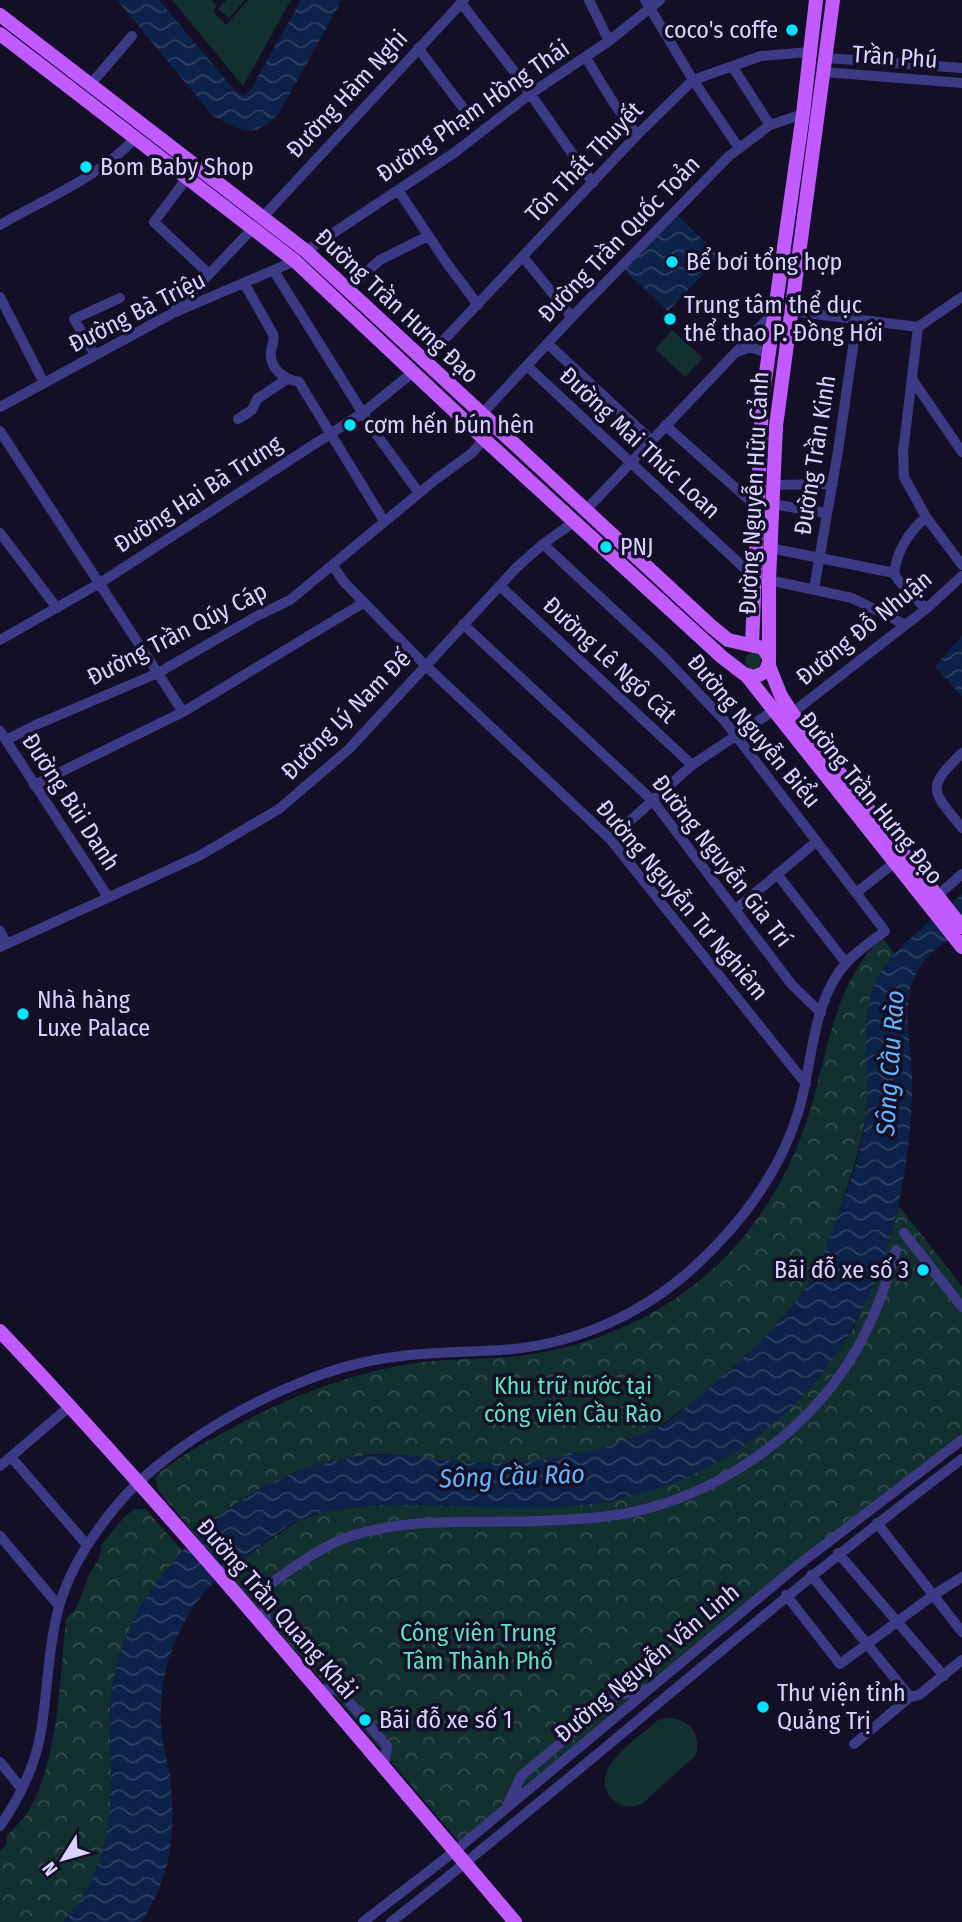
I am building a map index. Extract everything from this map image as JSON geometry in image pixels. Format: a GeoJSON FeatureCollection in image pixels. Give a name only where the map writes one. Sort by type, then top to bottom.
{"type":"FeatureCollection","features":[{"type":"Feature","properties":{"kind":"main road","name":"Đường Nguyễn Hữu Cảnh"},"geometry":{"type":"LineString","coordinates":[[769,661],[762,579],[764,505],[761,414],[803,114],[816,0]]}},
{"type":"Feature","properties":{"kind":"main road","name":"Đường Nguyễn Hữu Cảnh"},"geometry":{"type":"LineString","coordinates":[[750,646],[770,548],[764,505],[772,485],[776,426],[833,0]]}},
{"type":"Feature","properties":{"kind":"main road","name":"Đường Trần Hưng Đạo"},"geometry":{"type":"LineString","coordinates":[[0,15],[135,138],[187,178],[258,223]]}},
{"type":"Feature","properties":{"kind":"main road","name":"Đường Trần Hưng Đạo"},"geometry":{"type":"LineString","coordinates":[[0,34],[84,89],[346,290],[424,362],[481,415],[580,517],[744,673],[894,863],[938,903]]}},
{"type":"Feature","properties":{"kind":"main road"},"geometry":{"type":"LineString","coordinates":[[809,52],[825,61]]}},
{"type":"Feature","properties":{"kind":"main road","name":"Đường Trần Hưng Đạo"},"geometry":{"type":"LineString","coordinates":[[300,256],[412,373],[484,439],[728,640],[750,646]]}},
{"type":"Feature","properties":{"kind":"main road"},"geometry":{"type":"LineString","coordinates":[[774,312],[791,311]]}},
{"type":"Feature","properties":{"kind":"main road"},"geometry":{"type":"LineString","coordinates":[[768,353],[785,358]]}},
{"type":"Feature","properties":{"kind":"main road"},"geometry":{"type":"LineString","coordinates":[[412,373],[424,362]]}},
{"type":"Feature","properties":{"kind":"main road"},"geometry":{"type":"LineString","coordinates":[[750,646],[762,648],[769,661],[762,675],[754,677],[744,673],[738,665],[738,657],[742,650],[750,646]]}},
{"type":"Feature","properties":{"kind":"main road","name":"Đường Trần Hưng Đạo"},"geometry":{"type":"LineString","coordinates":[[769,661],[781,696],[792,713],[938,903],[959,937]]}},
{"type":"Feature","properties":{"kind":"main road","name":"Đường Trần Quang Khải"},"geometry":{"type":"LineString","coordinates":[[0,1331],[71,1406],[267,1630],[515,1922]]}},
{"type":"Feature","properties":{"kind":"street"},"geometry":{"type":"LineString","coordinates":[[589,0],[609,41]]}},
{"type":"Feature","properties":{"kind":"street","name":"Đường Phạm Hồng Thái"},"geometry":{"type":"LineString","coordinates":[[300,256],[454,153],[530,94],[609,41],[647,4],[660,0]]}},
{"type":"Feature","properties":{"kind":"street"},"geometry":{"type":"LineString","coordinates":[[462,1],[593,183]]}},
{"type":"Feature","properties":{"kind":"street","name":"Đường Hàm Nghi"},"geometry":{"type":"LineString","coordinates":[[172,314],[462,1]]}},
{"type":"Feature","properties":{"kind":"street"},"geometry":{"type":"LineString","coordinates":[[647,4],[693,80],[739,148]]}},
{"type":"Feature","properties":{"kind":"street"},"geometry":{"type":"LineString","coordinates":[[84,89],[132,36]]}},
{"type":"Feature","properties":{"kind":"street"},"geometry":{"type":"LineString","coordinates":[[418,48],[470,117]]}},
{"type":"Feature","properties":{"kind":"street","name":"Tôn Thất Thuyết"},"geometry":{"type":"LineString","coordinates":[[424,362],[637,135],[693,80],[761,56],[809,52]]}},
{"type":"Feature","properties":{"kind":"street"},"geometry":{"type":"LineString","coordinates":[[586,58],[637,135]]}},
{"type":"Feature","properties":{"kind":"street","name":"Trần Phú"},"geometry":{"type":"LineString","coordinates":[[825,61],[962,68]]}},
{"type":"Feature","properties":{"kind":"street","name":"Trần Phú"},"geometry":{"type":"LineString","coordinates":[[825,61],[962,83]]}},
{"type":"Feature","properties":{"kind":"street"},"geometry":{"type":"LineString","coordinates":[[732,66],[770,125]]}},
{"type":"Feature","properties":{"kind":"street","name":"Đường Trần Quốc Toản"},"geometry":{"type":"LineString","coordinates":[[481,415],[572,317],[739,148],[770,125],[803,114]]}},
{"type":"Feature","properties":{"kind":"street"},"geometry":{"type":"LineString","coordinates":[[0,225],[97,172],[135,138]]}},
{"type":"Feature","properties":{"kind":"street"},"geometry":{"type":"LineString","coordinates":[[187,178],[154,222],[209,274]]}},
{"type":"Feature","properties":{"kind":"street"},"geometry":{"type":"LineString","coordinates":[[398,190],[478,305]]}},
{"type":"Feature","properties":{"kind":"street"},"geometry":{"type":"LineString","coordinates":[[346,290],[380,260],[428,236]]}},
{"type":"Feature","properties":{"kind":"street","name":"Đường Bà Triệu"},"geometry":{"type":"LineString","coordinates":[[0,407],[172,314],[274,271],[300,256]]}},
{"type":"Feature","properties":{"kind":"street"},"geometry":{"type":"LineString","coordinates":[[523,257],[572,317]]}},
{"type":"Feature","properties":{"kind":"street"},"geometry":{"type":"LineString","coordinates":[[274,271],[374,430],[419,493]]}},
{"type":"Feature","properties":{"kind":"street"},"geometry":{"type":"LineString","coordinates":[[244,284],[273,334],[270,354],[275,367],[287,379],[299,382],[384,521]]}},
{"type":"Feature","properties":{"kind":"street"},"geometry":{"type":"LineString","coordinates":[[0,297],[44,383]]}},
{"type":"Feature","properties":{"kind":"street"},"geometry":{"type":"LineString","coordinates":[[791,311],[918,327],[962,297]]}},
{"type":"Feature","properties":{"kind":"street"},"geometry":{"type":"LineString","coordinates":[[95,355],[74,320],[120,298]]}},
{"type":"Feature","properties":{"kind":"street","name":"Đường Lý Nam Đế"},"geometry":{"type":"LineString","coordinates":[[4,946],[198,856],[279,809],[314,781],[349,749],[517,567],[580,517],[774,312]]}},
{"type":"Feature","properties":{"kind":"street","name":"Đường Trần Kinh"},"geometry":{"type":"LineString","coordinates":[[857,318],[819,558],[894,573]]}},
{"type":"Feature","properties":{"kind":"street"},"geometry":{"type":"LineString","coordinates":[[918,327],[903,452],[904,477],[926,517],[962,565]]}},
{"type":"Feature","properties":{"kind":"street"},"geometry":{"type":"LineString","coordinates":[[548,344],[652,441]]}},
{"type":"Feature","properties":{"kind":"street"},"geometry":{"type":"LineString","coordinates":[[732,355],[750,347],[768,353]]}},
{"type":"Feature","properties":{"kind":"street","name":"Đường Mai Thúc Loan"},"geometry":{"type":"LineString","coordinates":[[527,366],[630,464],[762,579]]}},
{"type":"Feature","properties":{"kind":"street","name":"Đường Hai Bà Trưng"},"geometry":{"type":"LineString","coordinates":[[0,640],[100,583],[364,412],[412,373]]}},
{"type":"Feature","properties":{"kind":"street"},"geometry":{"type":"LineString","coordinates":[[238,419],[252,410],[257,399],[287,379]]}},
{"type":"Feature","properties":{"kind":"street"},"geometry":{"type":"LineString","coordinates":[[912,379],[962,452]]}},
{"type":"Feature","properties":{"kind":"street"},"geometry":{"type":"LineString","coordinates":[[665,425],[764,505],[827,513]]}},
{"type":"Feature","properties":{"kind":"street"},"geometry":{"type":"LineString","coordinates":[[0,431],[183,712]]}},
{"type":"Feature","properties":{"kind":"street","name":"Đường Trần Qúy Cáp"},"geometry":{"type":"LineString","coordinates":[[3,736],[158,673],[290,600],[384,521],[472,453],[484,439]]}},
{"type":"Feature","properties":{"kind":"street"},"geometry":{"type":"LineString","coordinates":[[772,485],[832,484]]}},
{"type":"Feature","properties":{"kind":"street"},"geometry":{"type":"LineString","coordinates":[[926,517],[905,538],[896,559],[894,573],[926,608]]}},
{"type":"Feature","properties":{"kind":"street"},"geometry":{"type":"LineString","coordinates":[[0,533],[57,608]]}},
{"type":"Feature","properties":{"kind":"street","name":"Đường Nguyễn Biểu"},"geometry":{"type":"LineString","coordinates":[[543,544],[662,655],[736,735],[885,931],[846,963]]}},
{"type":"Feature","properties":{"kind":"street"},"geometry":{"type":"LineString","coordinates":[[770,548],[819,558],[814,589]]}},
{"type":"Feature","properties":{"kind":"street","name":"Đường Nguyễn Tư Nghiêm"},"geometry":{"type":"LineString","coordinates":[[333,566],[363,603],[425,666],[610,839],[806,1084]]}},
{"type":"Feature","properties":{"kind":"street","name":"Đường Đỗ Nhuận"},"geometry":{"type":"LineString","coordinates":[[792,713],[926,608],[962,576]]}},
{"type":"Feature","properties":{"kind":"street"},"geometry":{"type":"LineString","coordinates":[[762,579],[852,598],[904,624]]}},
{"type":"Feature","properties":{"kind":"street","name":"Đường Lê Ngô Cát"},"geometry":{"type":"LineString","coordinates":[[500,586],[692,765]]}},
{"type":"Feature","properties":{"kind":"street"},"geometry":{"type":"LineString","coordinates":[[34,785],[183,712],[363,603]]}},
{"type":"Feature","properties":{"kind":"street","name":"Đường Nguyễn Gia Trí"},"geometry":{"type":"LineString","coordinates":[[463,624],[653,801],[792,985],[821,1013]]}},
{"type":"Feature","properties":{"kind":"street"},"geometry":{"type":"LineString","coordinates":[[610,839],[692,765],[773,712]]}},
{"type":"Feature","properties":{"kind":"street","name":"Đường Bùi Danh"},"geometry":{"type":"LineString","coordinates":[[3,736],[108,897]]}},
{"type":"Feature","properties":{"kind":"street"},"geometry":{"type":"LineString","coordinates":[[962,753],[940,775],[936,791],[939,799],[962,828]]}},
{"type":"Feature","properties":{"kind":"street"},"geometry":{"type":"LineString","coordinates":[[736,909],[817,841]]}},
{"type":"Feature","properties":{"kind":"street"},"geometry":{"type":"LineString","coordinates":[[856,892],[894,863]]}},
{"type":"Feature","properties":{"kind":"street"},"geometry":{"type":"LineString","coordinates":[[0,1826],[21,1788],[41,1734],[52,1638],[65,1589],[87,1545],[118,1504],[137,1483],[171,1455],[223,1421],[311,1378],[364,1362],[388,1357],[530,1346],[596,1328],[638,1310],[672,1287],[728,1235],[748,1211],[785,1146],[806,1084],[821,1013],[832,985],[846,963],[777,874]]}},
{"type":"Feature","properties":{"kind":"street"},"geometry":{"type":"LineString","coordinates":[[938,903],[962,874]]}},
{"type":"Feature","properties":{"kind":"street"},"geometry":{"type":"LineString","coordinates":[[0,931],[4,946]]}},
{"type":"Feature","properties":{"kind":"street"},"geometry":{"type":"LineString","coordinates":[[904,1233],[962,1307]]}},
{"type":"Feature","properties":{"kind":"street"},"geometry":{"type":"LineString","coordinates":[[267,1630],[263,1589],[326,1548],[351,1536],[391,1525],[559,1520],[634,1512],[698,1489],[740,1466],[768,1449],[804,1417],[833,1385],[853,1356],[870,1322],[896,1250]]}},
{"type":"Feature","properties":{"kind":"street"},"geometry":{"type":"LineString","coordinates":[[0,1466],[71,1406]]}},
{"type":"Feature","properties":{"kind":"street","name":"Đường Nguyễn Văn Linh"},"geometry":{"type":"LineString","coordinates":[[363,1922],[455,1851],[797,1566],[962,1440]]}},
{"type":"Feature","properties":{"kind":"street"},"geometry":{"type":"LineString","coordinates":[[11,1457],[87,1545]]}},
{"type":"Feature","properties":{"kind":"street","name":"Đường Nguyễn Văn Linh"},"geometry":{"type":"LineString","coordinates":[[391,1922],[786,1595],[962,1459]]}},
{"type":"Feature","properties":{"kind":"street"},"geometry":{"type":"LineString","coordinates":[[877,1523],[962,1632]]}},
{"type":"Feature","properties":{"kind":"street"},"geometry":{"type":"LineString","coordinates":[[0,1535],[59,1606]]}},
{"type":"Feature","properties":{"kind":"street"},"geometry":{"type":"LineString","coordinates":[[0,1557],[11,1549]]}},
{"type":"Feature","properties":{"kind":"street"},"geometry":{"type":"LineString","coordinates":[[838,1553],[944,1676]]}},
{"type":"Feature","properties":{"kind":"street"},"geometry":{"type":"LineString","coordinates":[[811,1575],[911,1697]]}},
{"type":"Feature","properties":{"kind":"street"},"geometry":{"type":"LineString","coordinates":[[786,1595],[838,1663],[843,1664],[932,1596],[962,1577]]}},
{"type":"Feature","properties":{"kind":"street"},"geometry":{"type":"LineString","coordinates":[[854,1744],[911,1697],[919,1695],[962,1660]]}},
{"type":"Feature","properties":{"kind":"street"},"geometry":{"type":"LineString","coordinates":[[0,1762],[21,1788]]}},
{"type":"Feature","properties":{"kind":"green space"},"geometry":{"type":"Polygon","coordinates":[[[172,0],[211,0],[216,5],[214,12],[226,25],[248,0],[291,0],[243,86],[172,0]]]}},
{"type":"Feature","properties":{"kind":"green space"},"geometry":{"type":"Polygon","coordinates":[[[226,0],[245,0],[229,18],[218,9],[226,0]]]}},
{"type":"Feature","properties":{"kind":"green space"},"geometry":{"type":"Polygon","coordinates":[[[672,330],[703,358],[685,377],[655,349],[672,330]]]}},
{"type":"Feature","properties":{"kind":"green space"},"geometry":{"type":"Polygon","coordinates":[[[753,653],[759,655],[759,667],[753,669],[747,667],[745,661],[747,655],[753,653]]]}},
{"type":"Feature","properties":{"kind":"green space","name":"Khu trữ nước tại công viên Cầu Rào"},"geometry":{"type":"Polygon","coordinates":[[[882,937],[895,954],[882,971],[868,1007],[868,1085],[864,1129],[823,1257],[800,1297],[766,1338],[726,1375],[684,1408],[646,1433],[611,1445],[555,1458],[478,1463],[380,1454],[330,1462],[281,1478],[258,1490],[216,1519],[197,1537],[158,1490],[155,1477],[169,1465],[240,1423],[288,1400],[337,1382],[389,1368],[443,1360],[512,1357],[568,1346],[630,1324],[686,1291],[708,1274],[747,1233],[778,1187],[810,1110],[843,996],[866,955],[882,937]]]}},
{"type":"Feature","properties":{"kind":"green space","name":"Công viên Trung Tâm Thành Phố"},"geometry":{"type":"Polygon","coordinates":[[[899,1206],[962,1286],[962,1437],[460,1843],[325,1684],[226,1573],[299,1520],[331,1510],[389,1504],[563,1507],[612,1501],[824,1370],[855,1326],[891,1235],[899,1206]]]}},
{"type":"Feature","properties":{"kind":"green space"},"geometry":{"type":"Polygon","coordinates":[[[135,1509],[146,1509],[183,1552],[144,1601],[126,1637],[114,1676],[110,1707],[110,1810],[103,1850],[88,1887],[64,1922],[0,1922],[0,1851],[7,1844],[6,1837],[28,1812],[40,1788],[47,1765],[57,1716],[66,1619],[76,1609],[88,1577],[100,1556],[101,1545],[126,1515],[135,1509]]]}},
{"type":"Feature","properties":{"kind":"green space"},"geometry":{"type":"Polygon","coordinates":[[[667,1718],[682,1721],[692,1728],[697,1740],[696,1755],[642,1804],[630,1807],[619,1804],[605,1788],[605,1777],[610,1766],[628,1745],[658,1720],[667,1718]]]}},
{"type":"Feature","properties":{"kind":"water"},"geometry":{"type":"Polygon","coordinates":[[[117,0],[159,0],[236,92],[243,95],[250,91],[301,0],[342,0],[279,113],[257,130],[248,131],[213,116],[117,0]]]}},
{"type":"Feature","properties":{"kind":"water","name":"Bể bơi tổng hợp"},"geometry":{"type":"Polygon","coordinates":[[[676,214],[720,256],[668,311],[623,269],[676,214]]]}},
{"type":"Feature","properties":{"kind":"water"},"geometry":{"type":"Polygon","coordinates":[[[962,636],[962,696],[935,667],[962,636]]]}},
{"type":"Feature","properties":{"kind":"water","name":"Sông Cầu Rào"},"geometry":{"type":"Polygon","coordinates":[[[962,894],[962,932],[930,954],[916,974],[910,990],[907,1017],[912,1071],[910,1122],[907,1160],[891,1235],[864,1306],[846,1340],[799,1400],[771,1426],[708,1467],[674,1483],[638,1494],[600,1503],[562,1507],[356,1507],[311,1515],[278,1533],[212,1584],[189,1614],[172,1649],[161,1705],[162,1735],[171,1789],[172,1829],[166,1867],[152,1904],[141,1922],[64,1922],[88,1887],[107,1832],[111,1791],[111,1699],[122,1648],[143,1603],[172,1562],[226,1511],[266,1486],[309,1468],[331,1461],[378,1455],[497,1463],[578,1453],[618,1443],[657,1428],[717,1381],[752,1350],[784,1316],[815,1273],[849,1185],[863,1134],[867,1099],[866,1026],[875,983],[881,971],[901,947],[962,894]]]}},
{"type":"Feature","properties":{"kind":"place","name":"coco's coffe"},"geometry":{"type":"Point","coordinates":[792,30]}},
{"type":"Feature","properties":{"kind":"place","name":"Bom Baby Shop"},"geometry":{"type":"Point","coordinates":[86,167]}},
{"type":"Feature","properties":{"kind":"place","name":"Bể bơi tổng hợp"},"geometry":{"type":"Point","coordinates":[672,262]}},
{"type":"Feature","properties":{"kind":"place","name":"Trung tâm thể dục thể thao P. Đồng Hới"},"geometry":{"type":"Point","coordinates":[670,319]}},
{"type":"Feature","properties":{"kind":"place","name":"cơm hến bún hên"},"geometry":{"type":"Point","coordinates":[350,425]}},
{"type":"Feature","properties":{"kind":"place","name":"PNJ"},"geometry":{"type":"Point","coordinates":[606,547]}},
{"type":"Feature","properties":{"kind":"place","name":"Nhà hàng Luxe Palace"},"geometry":{"type":"Point","coordinates":[23,1014]}},
{"type":"Feature","properties":{"kind":"place","name":"Bãi đỗ xe số 3"},"geometry":{"type":"Point","coordinates":[923,1270]}},
{"type":"Feature","properties":{"kind":"place","name":"Thư viện tỉnh Quảng Trị"},"geometry":{"type":"Point","coordinates":[763,1707]}},
{"type":"Feature","properties":{"kind":"place","name":"Bãi đỗ xe số 1"},"geometry":{"type":"Point","coordinates":[365,1720]}}]}
